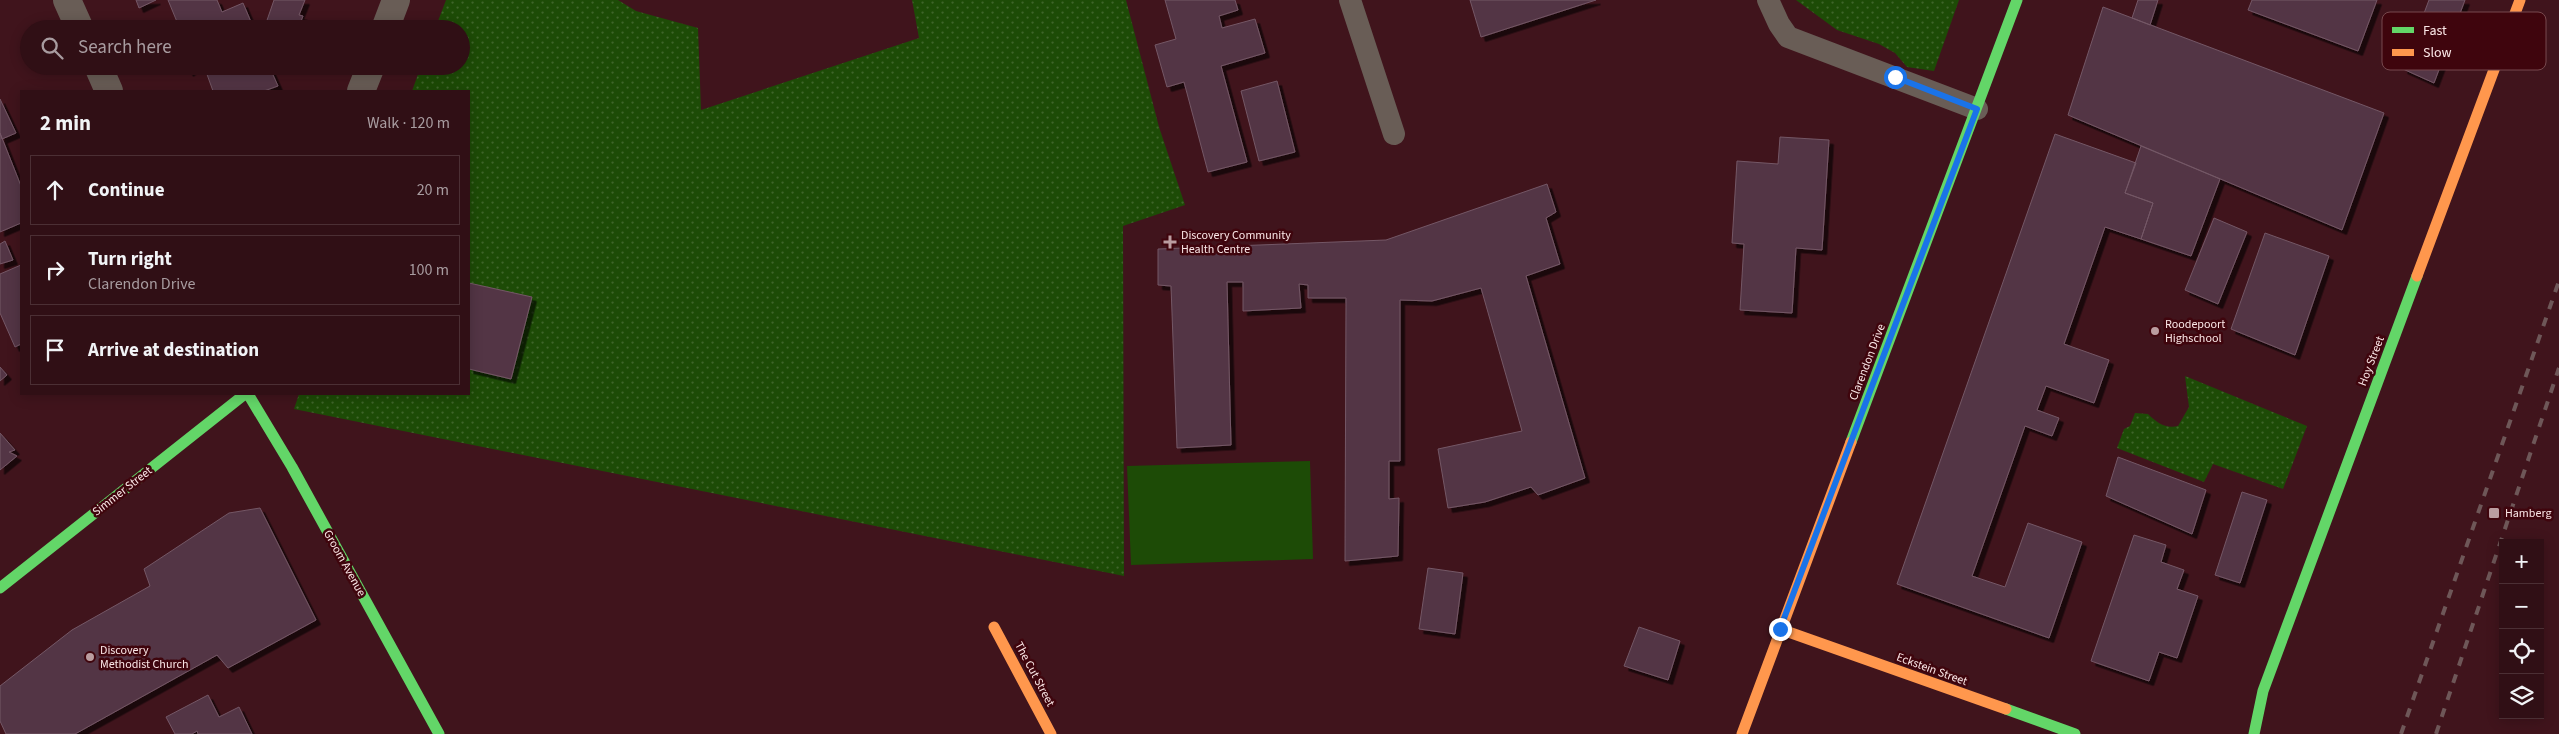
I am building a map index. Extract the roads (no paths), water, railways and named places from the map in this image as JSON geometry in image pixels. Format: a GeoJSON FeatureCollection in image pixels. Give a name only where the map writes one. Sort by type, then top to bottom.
{"type":"FeatureCollection","features":[{"type":"Feature","properties":{"kind":"street"},"geometry":{"type":"LineString","coordinates":[[67,0],[76,20]]}},
{"type":"Feature","properties":{"kind":"street"},"geometry":{"type":"LineString","coordinates":[[388,20],[396,0]]}},
{"type":"Feature","properties":{"kind":"street","name":"Clarendon Drive"},"geometry":{"type":"LineString","coordinates":[[1742,734],[2017,0]]}},
{"type":"Feature","properties":{"kind":"street","name":"Hoy Street"},"geometry":{"type":"LineString","coordinates":[[2516,12],[2520,0]]}},
{"type":"Feature","properties":{"kind":"street","name":"Hoy Street"},"geometry":{"type":"LineString","coordinates":[[2254,734],[2266,682],[2494,70]]}},
{"type":"Feature","properties":{"kind":"street"},"geometry":{"type":"LineString","coordinates":[[102,75],[109,90]]}},
{"type":"Feature","properties":{"kind":"street"},"geometry":{"type":"LineString","coordinates":[[361,90],[367,75]]}},
{"type":"Feature","properties":{"kind":"street","name":"Simmer Street"},"geometry":{"type":"LineString","coordinates":[[0,588],[246,395]]}},
{"type":"Feature","properties":{"kind":"street","name":"Groom Avenue"},"geometry":{"type":"LineString","coordinates":[[248,395],[292,467],[439,734]]}},
{"type":"Feature","properties":{"kind":"street","name":"The Cut Street"},"geometry":{"type":"LineString","coordinates":[[994,627],[1051,734]]}},
{"type":"Feature","properties":{"kind":"street","name":"Eckstein Street"},"geometry":{"type":"LineString","coordinates":[[1780,629],[2075,734]]}},
{"type":"Feature","properties":{"kind":"lane"},"geometry":{"type":"LineString","coordinates":[[1350,0],[1394,134]]}},
{"type":"Feature","properties":{"kind":"lane"},"geometry":{"type":"LineString","coordinates":[[1768,0],[1779,24],[1782,42],[1977,109]]}},
{"type":"Feature","properties":{"kind":"railway"},"geometry":{"type":"LineString","coordinates":[[2401,734],[2559,281]]}},
{"type":"Feature","properties":{"kind":"railway"},"geometry":{"type":"LineString","coordinates":[[2436,734],[2559,368]]}},
{"type":"Feature","properties":{"kind":"place","name":"Discovery Community Health Centre"},"geometry":{"type":"Point","coordinates":[1170,242]}},
{"type":"Feature","properties":{"kind":"place","name":"Roodepoort Highschool"},"geometry":{"type":"Point","coordinates":[2155,331]}},
{"type":"Feature","properties":{"kind":"place","name":"Hamberg"},"geometry":{"type":"Point","coordinates":[2494,513]}},
{"type":"Feature","properties":{"kind":"place","name":"Discovery Methodist Church"},"geometry":{"type":"Point","coordinates":[90,657]}}]}
